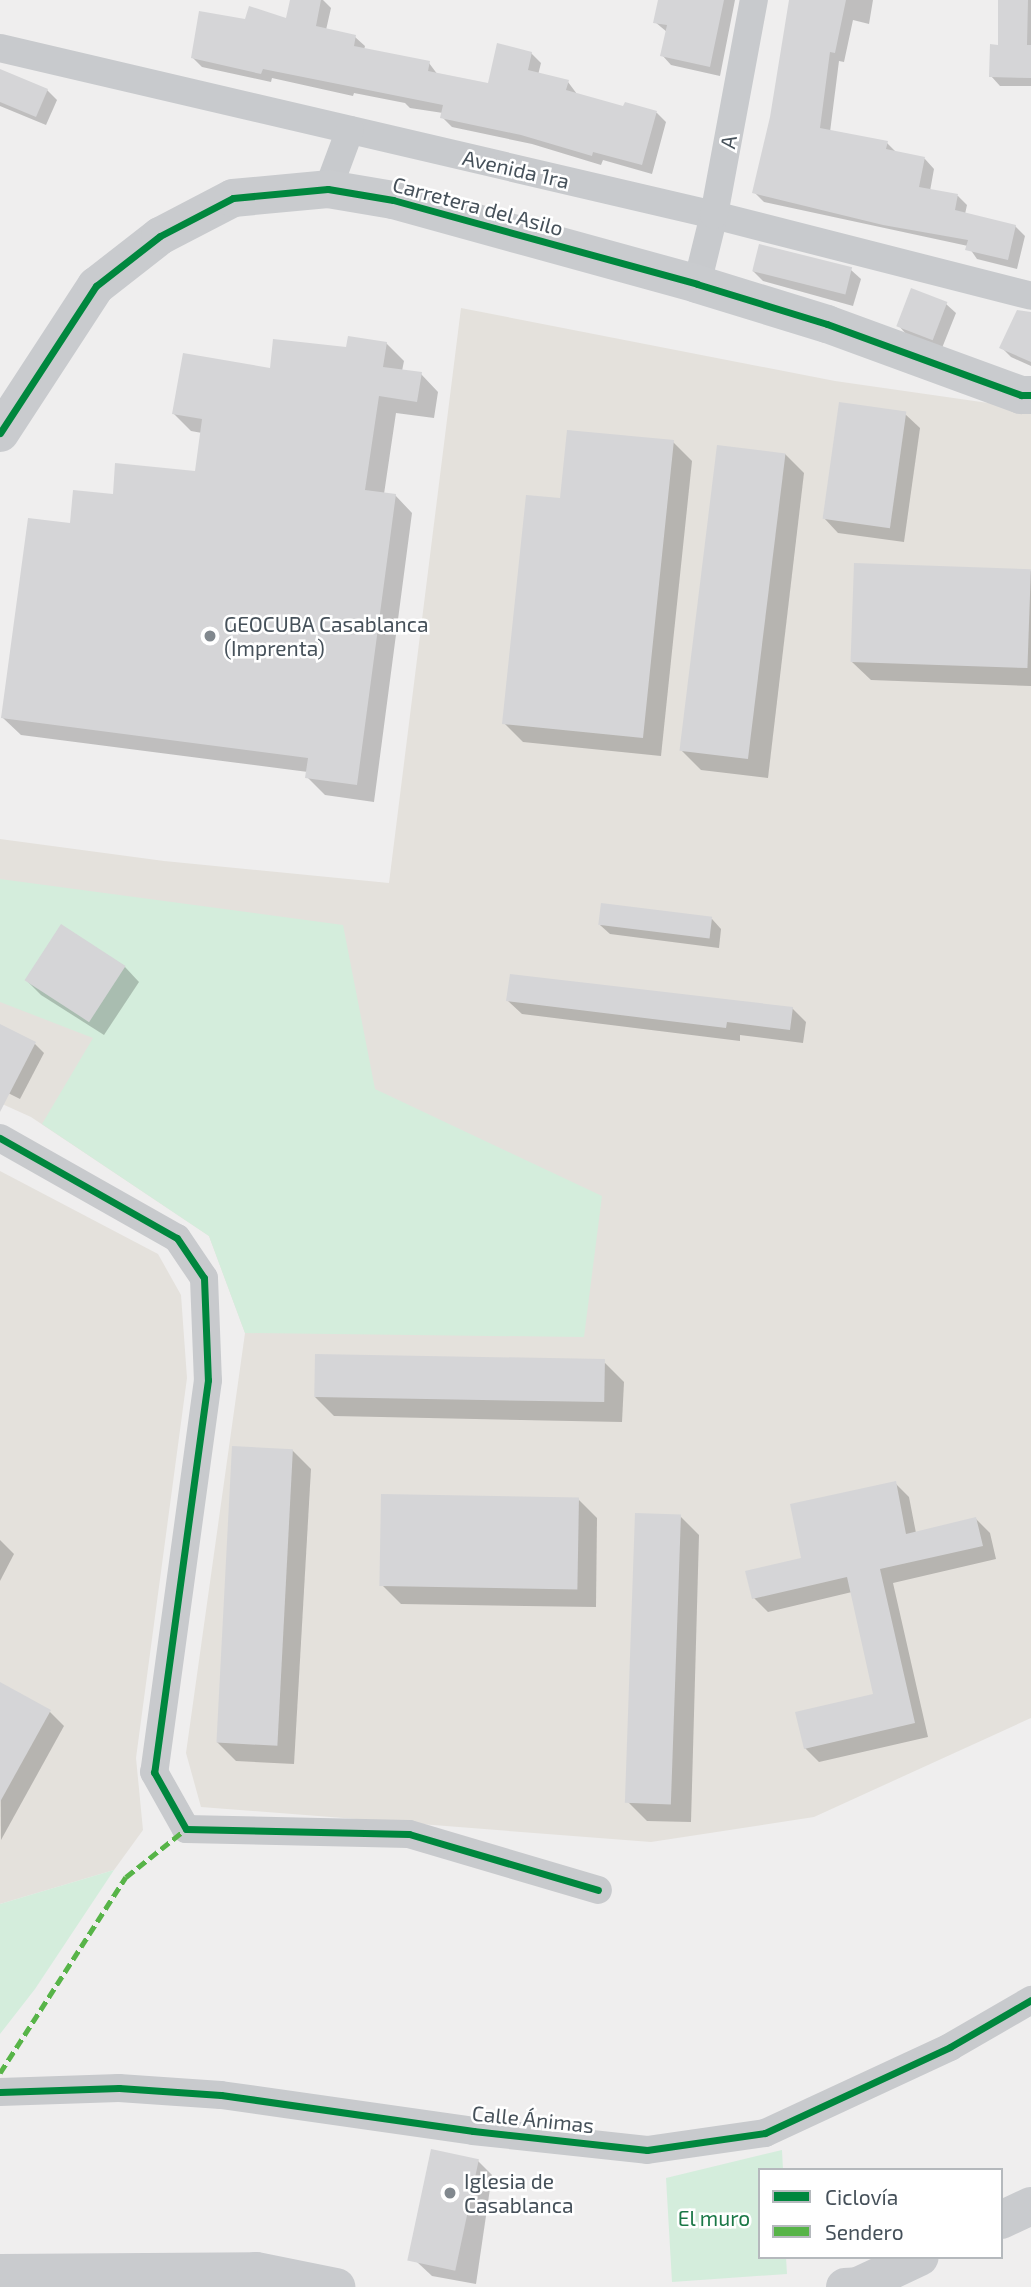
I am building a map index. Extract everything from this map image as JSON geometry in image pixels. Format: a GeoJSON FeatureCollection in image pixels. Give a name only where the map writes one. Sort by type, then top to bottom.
{"type":"FeatureCollection","features":[{"type":"Feature","properties":{"kind":"street","name":"A"},"geometry":{"type":"LineString","coordinates":[[698,284],[714,215],[754,0]]}},
{"type":"Feature","properties":{"kind":"street","name":"Avenida 1ra"},"geometry":{"type":"LineString","coordinates":[[0,48],[714,215],[1031,296]]}},
{"type":"Feature","properties":{"kind":"street"},"geometry":{"type":"LineString","coordinates":[[328,190],[350,130]]}},
{"type":"Feature","properties":{"kind":"street","name":"Carretera del Asilo"},"geometry":{"type":"LineString","coordinates":[[0,433],[96,286],[160,236],[233,198],[328,190],[393,200],[698,284],[827,324],[1021,394],[1031,394]]}},
{"type":"Feature","properties":{"kind":"street"},"geometry":{"type":"LineString","coordinates":[[0,1138],[177,1238],[204,1278],[208,1380],[154,1772],[186,1829],[410,1834],[598,1889]]}},
{"type":"Feature","properties":{"kind":"street","name":"Calle Ánimas"},"geometry":{"type":"LineString","coordinates":[[0,2092],[119,2088],[221,2095],[473,2131],[647,2150],[765,2133],[950,2047],[1031,2000]]}},
{"type":"Feature","properties":{"kind":"street"},"geometry":{"type":"LineString","coordinates":[[1003,2219],[1031,2206]]}},
{"type":"Feature","properties":{"kind":"street"},"geometry":{"type":"LineString","coordinates":[[845,2287],[858,2286],[916,2259]]}},
{"type":"Feature","properties":{"kind":"street"},"geometry":{"type":"LineString","coordinates":[[0,2273],[256,2271],[336,2287]]}},
{"type":"Feature","properties":{"kind":"shaded area"},"geometry":{"type":"Polygon","coordinates":[[[461,308],[835,381],[1031,409],[1031,1718],[814,1817],[651,1842],[201,1807],[186,1753],[245,1333],[209,1236],[31,1117],[0,1103],[0,839],[164,861],[389,883],[461,308]]]}},
{"type":"Feature","properties":{"kind":"shaded area"},"geometry":{"type":"Polygon","coordinates":[[[0,1171],[158,1254],[181,1295],[187,1378],[136,1758],[143,1830],[114,1870],[0,1904],[0,1171]]]}},
{"type":"Feature","properties":{"kind":"green space"},"geometry":{"type":"Polygon","coordinates":[[[0,879],[343,925],[375,1089],[602,1196],[584,1337],[245,1333],[209,1236],[42,1124],[93,1038],[0,1002],[0,879]]]}},
{"type":"Feature","properties":{"kind":"green space"},"geometry":{"type":"Polygon","coordinates":[[[114,1870],[35,1989],[0,2034],[0,1904],[114,1870]]]}},
{"type":"Feature","properties":{"kind":"green space","name":"El muro"},"geometry":{"type":"Polygon","coordinates":[[[782,2150],[783,2168],[758,2168],[758,2259],[786,2259],[787,2274],[672,2282],[666,2178],[782,2150]]]}},
{"type":"Feature","properties":{"kind":"building"},"geometry":{"type":"Polygon","coordinates":[[[290,0],[321,0],[316,26],[356,35],[354,46],[430,61],[428,71],[488,83],[497,43],[532,52],[528,70],[569,80],[566,90],[623,106],[625,102],[657,111],[642,165],[593,152],[592,156],[521,135],[440,118],[443,105],[263,69],[261,74],[191,58],[199,11],[245,19],[249,6],[286,18],[290,0]]]}},
{"type":"Feature","properties":{"kind":"building"},"geometry":{"type":"Polygon","coordinates":[[[658,0],[724,0],[710,67],[660,56],[667,25],[653,23],[658,0]]]}},
{"type":"Feature","properties":{"kind":"building"},"geometry":{"type":"Polygon","coordinates":[[[789,0],[846,0],[835,53],[830,52],[820,128],[888,141],[886,149],[925,157],[919,187],[958,194],[955,210],[1016,225],[1008,260],[965,250],[968,240],[883,225],[752,193],[770,117],[789,0]]]}},
{"type":"Feature","properties":{"kind":"building"},"geometry":{"type":"Polygon","coordinates":[[[998,0],[1028,0],[1027,45],[1031,45],[1031,78],[989,77],[990,44],[998,45],[998,0]]]}},
{"type":"Feature","properties":{"kind":"building"},"geometry":{"type":"Polygon","coordinates":[[[0,69],[48,89],[36,117],[0,102],[0,69]]]}},
{"type":"Feature","properties":{"kind":"building"},"geometry":{"type":"Polygon","coordinates":[[[759,244],[852,267],[845,294],[752,271],[759,244]]]}},
{"type":"Feature","properties":{"kind":"building"},"geometry":{"type":"Polygon","coordinates":[[[911,288],[947,302],[933,340],[896,326],[911,288]]]}},
{"type":"Feature","properties":{"kind":"building"},"geometry":{"type":"Polygon","coordinates":[[[1017,310],[1031,312],[1031,362],[999,348],[1017,310]]]}},
{"type":"Feature","properties":{"kind":"building"},"geometry":{"type":"Polygon","coordinates":[[[348,336],[387,342],[383,367],[422,372],[417,402],[379,396],[365,490],[396,494],[357,785],[305,778],[308,758],[1,718],[28,518],[70,523],[73,490],[113,494],[115,463],[195,471],[202,419],[172,414],[183,353],[270,368],[273,339],[346,347],[348,336]]]}},
{"type":"Feature","properties":{"kind":"building"},"geometry":{"type":"Polygon","coordinates":[[[839,402],[906,411],[890,528],[823,519],[839,402]]]}},
{"type":"Feature","properties":{"kind":"building"},"geometry":{"type":"Polygon","coordinates":[[[567,430],[674,440],[643,738],[502,724],[526,495],[560,498],[567,430]]]}},
{"type":"Feature","properties":{"kind":"building"},"geometry":{"type":"Polygon","coordinates":[[[717,445],[785,453],[748,759],[679,751],[717,445]]]}},
{"type":"Feature","properties":{"kind":"building"},"geometry":{"type":"Polygon","coordinates":[[[854,563],[1031,569],[1027,668],[851,662],[854,563]]]}},
{"type":"Feature","properties":{"kind":"building"},"geometry":{"type":"Polygon","coordinates":[[[601,903],[712,917],[709,938],[598,925],[601,903]]]}},
{"type":"Feature","properties":{"kind":"building"},"geometry":{"type":"Polygon","coordinates":[[[61,924],[126,966],[89,1022],[25,980],[61,924]]]}},
{"type":"Feature","properties":{"kind":"building"},"geometry":{"type":"Polygon","coordinates":[[[510,974],[793,1007],[790,1030],[727,1022],[726,1028],[506,1001],[510,974]]]}},
{"type":"Feature","properties":{"kind":"building"},"geometry":{"type":"Polygon","coordinates":[[[0,1024],[36,1042],[0,1112],[0,1024]]]}},
{"type":"Feature","properties":{"kind":"building"},"geometry":{"type":"Polygon","coordinates":[[[315,1354],[605,1359],[604,1402],[314,1397],[315,1354]]]}},
{"type":"Feature","properties":{"kind":"building"},"geometry":{"type":"Polygon","coordinates":[[[232,1446],[293,1449],[277,1746],[216,1743],[232,1446]]]}},
{"type":"Feature","properties":{"kind":"building"},"geometry":{"type":"Polygon","coordinates":[[[896,1481],[906,1534],[976,1517],[983,1546],[880,1569],[915,1723],[804,1749],[795,1712],[873,1694],[847,1577],[752,1599],[745,1571],[801,1558],[790,1504],[896,1481]]]}},
{"type":"Feature","properties":{"kind":"building"},"geometry":{"type":"Polygon","coordinates":[[[381,1494],[579,1497],[577,1589],[379,1586],[381,1494]]]}},
{"type":"Feature","properties":{"kind":"building"},"geometry":{"type":"Polygon","coordinates":[[[635,1513],[681,1515],[671,1804],[625,1803],[635,1513]]]}},
{"type":"Feature","properties":{"kind":"building"},"geometry":{"type":"Polygon","coordinates":[[[0,1682],[51,1710],[0,1802],[0,1682]]]}},
{"type":"Feature","properties":{"kind":"building","name":"Iglesia de Casablanca"},"geometry":{"type":"Polygon","coordinates":[[[431,2149],[479,2159],[455,2271],[407,2261],[431,2149]]]}},
{"type":"Feature","properties":{"kind":"marked path"},"geometry":{"type":"LineString","coordinates":[[0,2073],[126,1877],[186,1829]]}},
{"type":"Feature","properties":{"kind":"cycle path"},"geometry":{"type":"LineString","coordinates":[[0,433],[96,286],[160,236],[233,198],[328,189],[393,200],[697,284],[827,324],[1021,395],[1031,395]]}},
{"type":"Feature","properties":{"kind":"cycle path"},"geometry":{"type":"LineString","coordinates":[[0,1138],[177,1238],[204,1278],[208,1380],[154,1772],[186,1829],[409,1834],[598,1890]]}},
{"type":"Feature","properties":{"kind":"cycle path"},"geometry":{"type":"LineString","coordinates":[[0,2092],[119,2088],[221,2095],[473,2131],[647,2150],[765,2133],[950,2047],[1031,2000]]}},
{"type":"Feature","properties":{"kind":"place","name":"GEOCUBA Casablanca (Imprenta)"},"geometry":{"type":"Point","coordinates":[210,636]}},
{"type":"Feature","properties":{"kind":"place","name":"Iglesia de Casablanca"},"geometry":{"type":"Point","coordinates":[450,2193]}}]}
